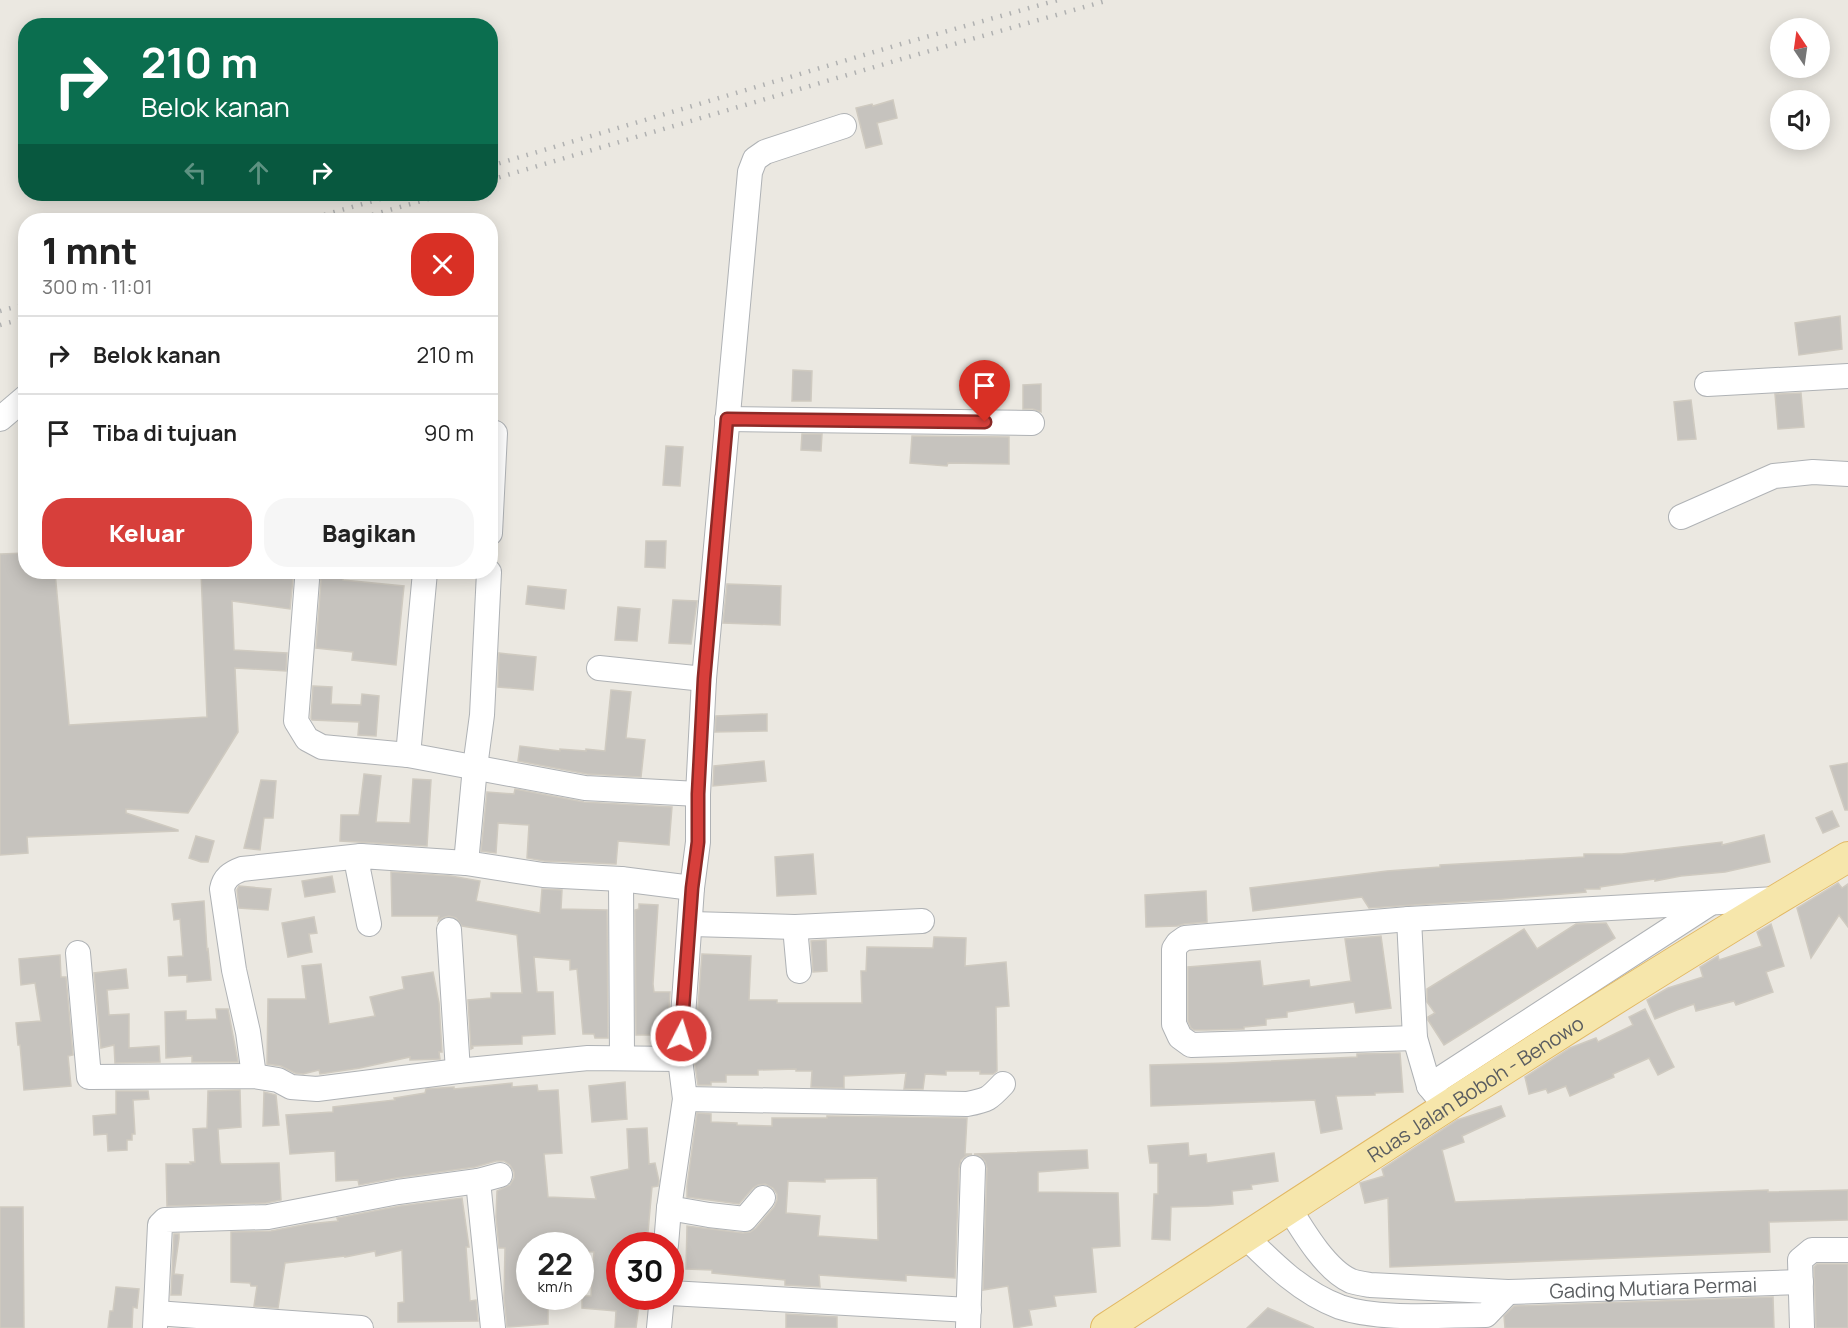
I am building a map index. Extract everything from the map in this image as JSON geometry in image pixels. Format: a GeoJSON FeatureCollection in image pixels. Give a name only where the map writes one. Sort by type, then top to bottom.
{"type":"FeatureCollection","features":[{"type":"Feature","properties":{"kind":"main road","name":"Ruas Jalan Boboh - Benowo"},"geometry":{"type":"LineString","coordinates":[[1106,1328],[1289,1208],[1437,1097],[1848,856]]}},
{"type":"Feature","properties":{"kind":"street"},"geometry":{"type":"LineString","coordinates":[[667,1232],[685,1099],[680,1059],[692,888],[698,842],[704,679],[750,172],[755,159],[765,152],[844,126]]}},
{"type":"Feature","properties":{"kind":"street"},"geometry":{"type":"LineString","coordinates":[[1707,384],[1848,376]]}},
{"type":"Feature","properties":{"kind":"street"},"geometry":{"type":"LineString","coordinates":[[0,420],[18,404]]}},
{"type":"Feature","properties":{"kind":"street"},"geometry":{"type":"LineString","coordinates":[[727,419],[1032,423]]}},
{"type":"Feature","properties":{"kind":"street"},"geometry":{"type":"LineString","coordinates":[[1681,518],[1774,476],[1813,472],[1848,474]]}},
{"type":"Feature","properties":{"kind":"street"},"geometry":{"type":"LineString","coordinates":[[408,755],[423,579]]}},
{"type":"Feature","properties":{"kind":"street"},"geometry":{"type":"LineString","coordinates":[[466,863],[475,767],[483,715],[489,579]]}},
{"type":"Feature","properties":{"kind":"street"},"geometry":{"type":"LineString","coordinates":[[307,580],[296,721],[307,740],[322,747],[408,755],[585,788],[698,794]]}},
{"type":"Feature","properties":{"kind":"street"},"geometry":{"type":"LineString","coordinates":[[599,668],[704,679]]}},
{"type":"Feature","properties":{"kind":"street"},"geometry":{"type":"LineString","coordinates":[[254,1076],[222,890],[223,882],[232,873],[242,869],[361,856],[466,863],[543,875],[621,879],[692,888]]}},
{"type":"Feature","properties":{"kind":"street"},"geometry":{"type":"LineString","coordinates":[[361,856],[358,868],[369,924]]}},
{"type":"Feature","properties":{"kind":"street"},"geometry":{"type":"LineString","coordinates":[[621,879],[622,1058]]}},
{"type":"Feature","properties":{"kind":"street"},"geometry":{"type":"LineString","coordinates":[[1415,1038],[1191,1045],[1180,1037],[1174,1024],[1174,949],[1185,938],[1409,919],[1776,899]]}},
{"type":"Feature","properties":{"kind":"street"},"geometry":{"type":"LineString","coordinates":[[1409,919],[1415,1038],[1437,1097],[1711,903]]}},
{"type":"Feature","properties":{"kind":"street"},"geometry":{"type":"LineString","coordinates":[[691,924],[795,927],[922,921]]}},
{"type":"Feature","properties":{"kind":"street"},"geometry":{"type":"LineString","coordinates":[[795,927],[799,970]]}},
{"type":"Feature","properties":{"kind":"street"},"geometry":{"type":"LineString","coordinates":[[449,930],[458,1071]]}},
{"type":"Feature","properties":{"kind":"street"},"geometry":{"type":"LineString","coordinates":[[78,953],[89,1086],[254,1076],[278,1080],[291,1088],[318,1089],[458,1071],[588,1058],[680,1059]]}},
{"type":"Feature","properties":{"kind":"street"},"geometry":{"type":"LineString","coordinates":[[685,1099],[967,1104],[985,1101],[1003,1084]]}},
{"type":"Feature","properties":{"kind":"street"},"geometry":{"type":"LineString","coordinates":[[684,1294],[969,1319],[972,1168]]}},
{"type":"Feature","properties":{"kind":"street"},"geometry":{"type":"LineString","coordinates":[[361,1328],[155,1321],[160,1225],[165,1220],[268,1217],[398,1192],[489,1178],[493,1328]]}},
{"type":"Feature","properties":{"kind":"street"},"geometry":{"type":"LineString","coordinates":[[669,1208],[745,1218],[763,1198]]}},
{"type":"Feature","properties":{"kind":"street"},"geometry":{"type":"LineString","coordinates":[[1289,1208],[1309,1241],[1340,1275],[1353,1282],[1340,1307]]}},
{"type":"Feature","properties":{"kind":"street","name":"Gading Mutiara Permai"},"geometry":{"type":"LineString","coordinates":[[1245,1236],[1274,1264],[1309,1292],[1340,1307],[1375,1315],[1801,1282]]}},
{"type":"Feature","properties":{"kind":"street"},"geometry":{"type":"LineString","coordinates":[[1802,1328],[1800,1260],[1812,1250],[1848,1250]]}},
{"type":"Feature","properties":{"kind":"street","name":"Gading Mutiara Permai"},"geometry":{"type":"LineString","coordinates":[[1353,1282],[1491,1307]]}},
{"type":"Feature","properties":{"kind":"street"},"geometry":{"type":"LineString","coordinates":[[659,1328],[661,1310]]}},
{"type":"Feature","properties":{"kind":"building"},"geometry":{"type":"Polygon","coordinates":[[[893,100],[897,118],[877,123],[882,144],[866,148],[856,108],[893,100]]]}},
{"type":"Feature","properties":{"kind":"building"},"geometry":{"type":"Polygon","coordinates":[[[1840,316],[1842,349],[1799,355],[1795,323],[1840,316]]]}},
{"type":"Feature","properties":{"kind":"building"},"geometry":{"type":"Polygon","coordinates":[[[793,370],[812,371],[811,401],[792,401],[793,370]]]}},
{"type":"Feature","properties":{"kind":"building"},"geometry":{"type":"Polygon","coordinates":[[[1041,384],[1041,412],[1023,409],[1023,385],[1041,384]]]}},
{"type":"Feature","properties":{"kind":"building"},"geometry":{"type":"Polygon","coordinates":[[[1801,393],[1804,427],[1778,429],[1775,394],[1801,393]]]}},
{"type":"Feature","properties":{"kind":"building"},"geometry":{"type":"Polygon","coordinates":[[[1691,400],[1696,439],[1678,440],[1674,402],[1691,400]]]}},
{"type":"Feature","properties":{"kind":"building"},"geometry":{"type":"Polygon","coordinates":[[[802,434],[822,434],[821,451],[801,450],[802,434]]]}},
{"type":"Feature","properties":{"kind":"building"},"geometry":{"type":"Polygon","coordinates":[[[912,436],[1009,437],[1009,464],[948,463],[947,466],[910,463],[912,436]]]}},
{"type":"Feature","properties":{"kind":"building"},"geometry":{"type":"Polygon","coordinates":[[[666,446],[683,447],[680,486],[663,485],[666,446]]]}},
{"type":"Feature","properties":{"kind":"building"},"geometry":{"type":"Polygon","coordinates":[[[646,541],[666,541],[665,568],[645,567],[646,541]]]}},
{"type":"Feature","properties":{"kind":"building"},"geometry":{"type":"Polygon","coordinates":[[[18,553],[18,579],[56,579],[69,725],[207,717],[201,579],[293,579],[290,609],[232,601],[234,650],[287,653],[286,671],[235,668],[238,732],[188,813],[126,809],[126,813],[178,831],[27,837],[28,853],[0,855],[0,554],[18,553]]]}},
{"type":"Feature","properties":{"kind":"building"},"geometry":{"type":"Polygon","coordinates":[[[320,579],[343,579],[404,586],[396,665],[352,660],[353,652],[316,648],[320,579]]]}},
{"type":"Feature","properties":{"kind":"building"},"geometry":{"type":"Polygon","coordinates":[[[727,584],[781,586],[780,625],[723,623],[727,584]]]}},
{"type":"Feature","properties":{"kind":"building"},"geometry":{"type":"Polygon","coordinates":[[[528,586],[566,590],[564,609],[526,604],[528,586]]]}},
{"type":"Feature","properties":{"kind":"building"},"geometry":{"type":"Polygon","coordinates":[[[673,600],[697,601],[691,644],[669,643],[673,600]]]}},
{"type":"Feature","properties":{"kind":"building"},"geometry":{"type":"Polygon","coordinates":[[[618,607],[640,609],[637,641],[615,640],[618,607]]]}},
{"type":"Feature","properties":{"kind":"building"},"geometry":{"type":"Polygon","coordinates":[[[499,653],[536,657],[533,690],[498,687],[499,653]]]}},
{"type":"Feature","properties":{"kind":"building"},"geometry":{"type":"Polygon","coordinates":[[[313,686],[332,687],[331,704],[361,705],[362,694],[379,696],[376,736],[358,735],[359,722],[312,720],[313,686]]]}},
{"type":"Feature","properties":{"kind":"building"},"geometry":{"type":"Polygon","coordinates":[[[611,690],[631,692],[626,738],[645,740],[641,777],[587,774],[518,761],[520,746],[560,751],[560,749],[586,751],[586,749],[605,751],[611,690]]]}},
{"type":"Feature","properties":{"kind":"building"},"geometry":{"type":"Polygon","coordinates":[[[767,714],[767,731],[715,732],[716,716],[767,714]]]}},
{"type":"Feature","properties":{"kind":"building"},"geometry":{"type":"Polygon","coordinates":[[[764,761],[766,781],[713,786],[714,766],[764,761]]]}},
{"type":"Feature","properties":{"kind":"building"},"geometry":{"type":"Polygon","coordinates":[[[1848,763],[1848,810],[1845,810],[1830,766],[1848,763]]]}},
{"type":"Feature","properties":{"kind":"building"},"geometry":{"type":"Polygon","coordinates":[[[364,774],[381,776],[376,822],[410,823],[413,779],[431,780],[427,846],[340,841],[341,815],[359,815],[364,774]]]}},
{"type":"Feature","properties":{"kind":"building"},"geometry":{"type":"Polygon","coordinates":[[[261,780],[276,781],[273,818],[264,818],[260,850],[244,848],[261,780]]]}},
{"type":"Feature","properties":{"kind":"building"},"geometry":{"type":"Polygon","coordinates":[[[515,789],[584,802],[672,807],[669,845],[618,841],[616,864],[544,861],[527,858],[529,825],[498,823],[496,853],[481,851],[487,792],[514,794],[515,789]]]}},
{"type":"Feature","properties":{"kind":"building"},"geometry":{"type":"Polygon","coordinates":[[[1832,811],[1839,826],[1823,833],[1816,818],[1832,811]]]}},
{"type":"Feature","properties":{"kind":"building"},"geometry":{"type":"Polygon","coordinates":[[[1764,835],[1770,862],[1725,872],[1655,881],[1655,879],[1600,887],[1600,889],[1585,889],[1586,892],[1369,908],[1362,897],[1253,911],[1250,888],[1387,871],[1440,867],[1440,865],[1584,857],[1584,854],[1622,854],[1722,842],[1722,845],[1764,835]]]}},
{"type":"Feature","properties":{"kind":"building"},"geometry":{"type":"Polygon","coordinates":[[[196,836],[214,841],[208,862],[189,858],[196,836]]]}},
{"type":"Feature","properties":{"kind":"building"},"geometry":{"type":"Polygon","coordinates":[[[813,854],[816,894],[777,896],[775,857],[813,854]]]}},
{"type":"Feature","properties":{"kind":"building"},"geometry":{"type":"Polygon","coordinates":[[[391,872],[451,876],[480,881],[476,901],[540,913],[542,889],[562,890],[561,909],[607,910],[608,1038],[595,1038],[594,1034],[583,1034],[577,969],[570,970],[570,960],[534,957],[537,992],[553,992],[555,1034],[522,1036],[522,1044],[472,1046],[471,1049],[468,1000],[491,998],[491,993],[522,993],[517,935],[462,926],[456,918],[449,916],[438,921],[439,916],[392,916],[391,872]]]}},
{"type":"Feature","properties":{"kind":"building"},"geometry":{"type":"Polygon","coordinates":[[[332,876],[335,892],[305,897],[302,881],[332,876]]]}},
{"type":"Feature","properties":{"kind":"building"},"geometry":{"type":"Polygon","coordinates":[[[1838,883],[1842,888],[1848,884],[1848,927],[1839,915],[1811,958],[1797,908],[1838,883]]]}},
{"type":"Feature","properties":{"kind":"building"},"geometry":{"type":"Polygon","coordinates":[[[239,886],[271,889],[268,910],[239,908],[237,890],[239,886]]]}},
{"type":"Feature","properties":{"kind":"building"},"geometry":{"type":"Polygon","coordinates":[[[1206,891],[1207,922],[1146,927],[1145,895],[1206,891]]]}},
{"type":"Feature","properties":{"kind":"building"},"geometry":{"type":"Polygon","coordinates":[[[204,901],[211,980],[187,982],[187,975],[169,976],[168,957],[183,956],[180,919],[174,920],[172,904],[204,901]]]}},
{"type":"Feature","properties":{"kind":"building"},"geometry":{"type":"Polygon","coordinates":[[[639,904],[658,905],[654,992],[670,992],[668,1024],[655,1024],[655,1035],[636,1035],[635,910],[639,909],[639,904]]]}},
{"type":"Feature","properties":{"kind":"building"},"geometry":{"type":"Polygon","coordinates":[[[314,917],[317,933],[309,934],[312,952],[288,957],[282,923],[314,917]]]}},
{"type":"Feature","properties":{"kind":"building"},"geometry":{"type":"Polygon","coordinates":[[[1606,923],[1615,938],[1444,1045],[1428,1020],[1428,1017],[1435,1013],[1427,1002],[1427,989],[1524,929],[1537,949],[1576,924],[1606,923]]]}},
{"type":"Feature","properties":{"kind":"building"},"geometry":{"type":"Polygon","coordinates":[[[1771,924],[1784,966],[1766,972],[1773,992],[1736,1005],[1734,1001],[1696,1011],[1694,1004],[1655,1019],[1647,1000],[1668,988],[1703,977],[1700,967],[1718,956],[1719,960],[1762,946],[1757,932],[1771,924]]]}},
{"type":"Feature","properties":{"kind":"building"},"geometry":{"type":"Polygon","coordinates":[[[1381,936],[1391,1008],[1356,1013],[1354,1002],[1287,1012],[1287,1017],[1266,1019],[1266,1025],[1244,1027],[1244,1029],[1194,1030],[1191,1028],[1188,1021],[1188,967],[1260,961],[1263,986],[1309,980],[1310,987],[1351,981],[1345,939],[1381,936]]]}},
{"type":"Feature","properties":{"kind":"building"},"geometry":{"type":"Polygon","coordinates":[[[934,937],[966,938],[965,966],[1006,962],[1009,1006],[996,1007],[997,1071],[993,1074],[980,1074],[980,1071],[946,1071],[946,1075],[925,1074],[923,1089],[904,1089],[906,1073],[844,1076],[844,1088],[811,1087],[812,1071],[758,1070],[758,1075],[726,1075],[726,1082],[698,1085],[694,1059],[702,954],[751,956],[749,1000],[777,1000],[777,1003],[862,1003],[861,971],[866,971],[867,947],[933,948],[934,937]]]}},
{"type":"Feature","properties":{"kind":"building"},"geometry":{"type":"Polygon","coordinates":[[[826,940],[827,971],[813,972],[811,941],[826,940]]]}},
{"type":"Feature","properties":{"kind":"building"},"geometry":{"type":"Polygon","coordinates":[[[60,955],[61,977],[66,977],[73,1055],[68,1056],[71,1086],[24,1090],[16,1023],[41,1021],[35,983],[21,985],[19,959],[60,955]]]}},
{"type":"Feature","properties":{"kind":"building"},"geometry":{"type":"Polygon","coordinates":[[[321,964],[329,1024],[375,1016],[370,997],[404,989],[402,977],[433,972],[439,1003],[442,1052],[439,1052],[440,1059],[410,1060],[410,1057],[320,1074],[319,1070],[303,1074],[281,1066],[267,1064],[268,999],[306,999],[302,966],[321,964]]]}},
{"type":"Feature","properties":{"kind":"building"},"geometry":{"type":"Polygon","coordinates":[[[126,969],[128,988],[107,990],[109,1015],[129,1014],[129,1048],[159,1046],[160,1062],[115,1063],[114,1045],[101,1048],[94,973],[126,969]]]}},
{"type":"Feature","properties":{"kind":"building"},"geometry":{"type":"Polygon","coordinates":[[[216,1009],[228,1009],[238,1062],[192,1062],[192,1056],[166,1058],[165,1012],[186,1011],[186,1020],[217,1019],[216,1009]]]}},
{"type":"Feature","properties":{"kind":"building"},"geometry":{"type":"Polygon","coordinates":[[[1645,1009],[1674,1067],[1658,1075],[1649,1058],[1613,1074],[1614,1077],[1570,1096],[1566,1086],[1548,1093],[1546,1089],[1529,1094],[1525,1077],[1570,1048],[1596,1038],[1598,1042],[1633,1025],[1629,1017],[1645,1009]]]}},
{"type":"Feature","properties":{"kind":"building"},"geometry":{"type":"Polygon","coordinates":[[[1400,1053],[1403,1092],[1336,1096],[1342,1129],[1321,1133],[1315,1100],[1151,1106],[1150,1065],[1357,1057],[1357,1054],[1400,1053]]]}},
{"type":"Feature","properties":{"kind":"building"},"geometry":{"type":"Polygon","coordinates":[[[625,1082],[627,1119],[592,1122],[589,1086],[625,1082]]]}},
{"type":"Feature","properties":{"kind":"building"},"geometry":{"type":"Polygon","coordinates":[[[512,1083],[512,1087],[537,1085],[538,1091],[558,1090],[562,1153],[544,1154],[548,1197],[596,1199],[591,1177],[629,1169],[627,1129],[647,1128],[649,1164],[655,1163],[659,1181],[658,1186],[652,1187],[648,1232],[606,1232],[606,1310],[638,1310],[636,1328],[615,1328],[616,1311],[594,1309],[594,1232],[516,1232],[516,1310],[548,1310],[548,1324],[507,1327],[504,1298],[505,1248],[499,1248],[496,1217],[497,1191],[510,1185],[514,1172],[504,1161],[359,1185],[358,1180],[336,1181],[335,1151],[290,1154],[286,1115],[333,1112],[333,1107],[395,1100],[394,1098],[425,1093],[426,1089],[454,1087],[454,1089],[512,1083]]]}},
{"type":"Feature","properties":{"kind":"building"},"geometry":{"type":"Polygon","coordinates":[[[240,1090],[241,1127],[218,1129],[221,1164],[279,1163],[281,1200],[266,1203],[167,1206],[166,1164],[195,1162],[193,1129],[207,1128],[208,1091],[240,1090]]]}},
{"type":"Feature","properties":{"kind":"building"},"geometry":{"type":"Polygon","coordinates":[[[116,1091],[148,1091],[149,1099],[133,1100],[135,1134],[132,1134],[132,1140],[127,1140],[127,1150],[108,1151],[107,1134],[94,1135],[93,1116],[116,1114],[116,1091]]]}},
{"type":"Feature","properties":{"kind":"building"},"geometry":{"type":"Polygon","coordinates":[[[264,1092],[276,1095],[279,1125],[263,1126],[264,1092]]]}},
{"type":"Feature","properties":{"kind":"building"},"geometry":{"type":"Polygon","coordinates":[[[1501,1106],[1505,1116],[1462,1136],[1464,1142],[1442,1150],[1455,1202],[1768,1190],[1768,1192],[1848,1190],[1848,1220],[1769,1222],[1770,1252],[1390,1267],[1388,1198],[1365,1203],[1360,1183],[1384,1176],[1382,1169],[1457,1120],[1501,1106]]]}},
{"type":"Feature","properties":{"kind":"building"},"geometry":{"type":"Polygon","coordinates":[[[697,1113],[711,1114],[711,1122],[772,1126],[772,1118],[827,1118],[827,1116],[967,1118],[965,1154],[972,1154],[961,1160],[959,1168],[955,1278],[906,1275],[906,1281],[819,1275],[820,1287],[785,1285],[785,1280],[712,1273],[712,1270],[686,1269],[687,1226],[750,1232],[774,1207],[777,1200],[777,1194],[773,1188],[765,1184],[753,1188],[739,1204],[687,1197],[697,1113]],[[877,1178],[825,1179],[825,1182],[788,1181],[786,1213],[820,1216],[818,1236],[878,1240],[877,1178]]]}},
{"type":"Feature","properties":{"kind":"building"},"geometry":{"type":"Polygon","coordinates":[[[1188,1143],[1189,1156],[1206,1154],[1207,1163],[1274,1153],[1278,1181],[1251,1185],[1252,1189],[1232,1191],[1233,1204],[1171,1207],[1170,1240],[1152,1239],[1154,1194],[1158,1194],[1158,1163],[1150,1163],[1148,1146],[1188,1143]]]}},
{"type":"Feature","properties":{"kind":"building"},"geometry":{"type":"Polygon","coordinates":[[[1087,1150],[1088,1168],[1038,1172],[1038,1192],[1118,1193],[1120,1246],[1092,1248],[1096,1292],[1054,1296],[1056,1306],[1029,1310],[1032,1325],[1014,1328],[1008,1286],[983,1290],[987,1168],[985,1161],[974,1154],[1087,1150]]]}},
{"type":"Feature","properties":{"kind":"building"},"geometry":{"type":"Polygon","coordinates":[[[462,1198],[469,1247],[466,1247],[470,1301],[476,1300],[478,1321],[398,1322],[398,1303],[404,1302],[402,1250],[376,1256],[375,1251],[345,1257],[285,1263],[278,1308],[254,1306],[257,1286],[251,1286],[250,1283],[231,1282],[231,1232],[271,1231],[338,1221],[337,1218],[400,1206],[462,1198]]]}},
{"type":"Feature","properties":{"kind":"building"},"geometry":{"type":"Polygon","coordinates":[[[0,1207],[23,1207],[24,1328],[0,1328],[0,1207]]]}},
{"type":"Feature","properties":{"kind":"building"},"geometry":{"type":"Polygon","coordinates":[[[174,1234],[179,1234],[174,1274],[183,1275],[181,1295],[171,1295],[174,1234]]]}},
{"type":"Feature","properties":{"kind":"building"},"geometry":{"type":"Polygon","coordinates":[[[1817,1264],[1848,1264],[1848,1328],[1816,1328],[1814,1267],[1817,1264]]]}},
{"type":"Feature","properties":{"kind":"building"},"geometry":{"type":"Polygon","coordinates":[[[116,1287],[139,1289],[137,1308],[133,1307],[132,1328],[108,1328],[116,1287]]]}},
{"type":"Feature","properties":{"kind":"building"},"geometry":{"type":"Polygon","coordinates":[[[1773,1297],[1774,1328],[1505,1328],[1504,1316],[1514,1306],[1773,1297]]]}},
{"type":"Feature","properties":{"kind":"building"},"geometry":{"type":"Polygon","coordinates":[[[1268,1308],[1314,1328],[1247,1328],[1268,1308]]]}},
{"type":"Feature","properties":{"kind":"building"},"geometry":{"type":"Polygon","coordinates":[[[786,1314],[837,1317],[837,1328],[786,1328],[786,1314]]]}},
{"type":"Feature","properties":{"kind":"railway"},"geometry":{"type":"LineString","coordinates":[[498,164],[1058,0]]}},
{"type":"Feature","properties":{"kind":"railway"},"geometry":{"type":"LineString","coordinates":[[498,178],[1109,0]]}},
{"type":"Feature","properties":{"kind":"railway"},"geometry":{"type":"LineString","coordinates":[[331,213],[373,201]]}},
{"type":"Feature","properties":{"kind":"railway"},"geometry":{"type":"LineString","coordinates":[[379,213],[421,201]]}},
{"type":"Feature","properties":{"kind":"railway"},"geometry":{"type":"LineString","coordinates":[[0,311],[18,306]]}},
{"type":"Feature","properties":{"kind":"railway"},"geometry":{"type":"LineString","coordinates":[[0,325],[18,320]]}},
{"type":"Feature","properties":{"kind":"route"},"geometry":{"type":"LineString","coordinates":[[681,1036],[692,888],[698,842],[704,679],[727,419],[985,422]]}}]}
